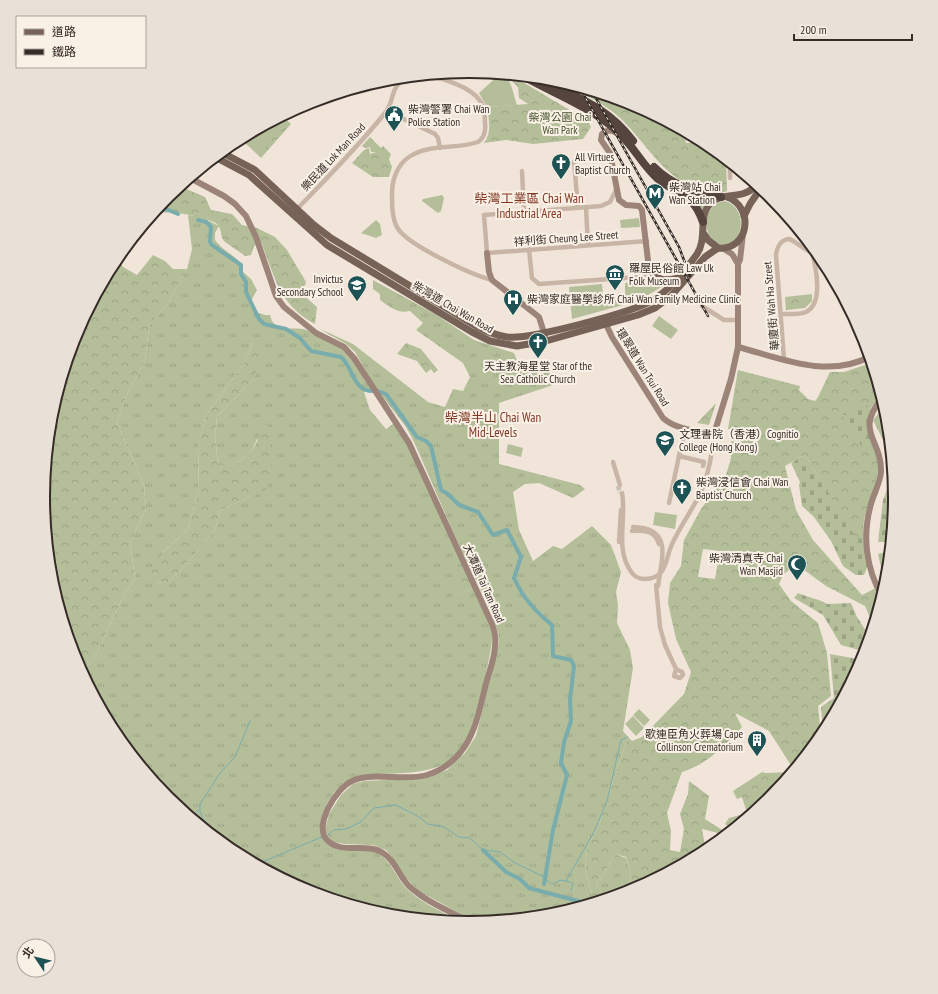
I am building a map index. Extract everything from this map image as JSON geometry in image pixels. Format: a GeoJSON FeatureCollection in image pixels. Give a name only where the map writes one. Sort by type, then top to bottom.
{"type":"FeatureCollection","features":[{"type":"Feature","properties":{"kind":"highway"},"geometry":{"type":"LineString","coordinates":[[540,84],[597,116],[624,138],[648,169],[659,179],[694,203],[703,222]]}},
{"type":"Feature","properties":{"kind":"highway"},"geometry":{"type":"LineString","coordinates":[[554,87],[611,116],[623,128],[653,167],[668,179],[688,190],[724,197]]}},
{"type":"Feature","properties":{"kind":"main road"},"geometry":{"type":"LineString","coordinates":[[624,138],[610,130],[603,133],[601,138],[610,153],[616,190],[621,202],[626,205],[639,206],[644,214],[649,269],[659,280],[677,278]]}},
{"type":"Feature","properties":{"kind":"main road","name":"柴灣道 Chai Wan Road"},"geometry":{"type":"LineString","coordinates":[[227,155],[255,170],[327,245],[484,339],[496,343],[517,346],[546,341],[604,321],[646,304],[666,290],[698,252],[704,234],[703,222],[707,208],[714,200],[724,197],[743,195],[752,189]]}},
{"type":"Feature","properties":{"kind":"main road","name":"柴灣道 Chai Wan Road"},"geometry":{"type":"LineString","coordinates":[[221,160],[249,175],[294,212],[331,238],[488,332],[506,337],[515,338],[644,313],[666,301],[682,286],[705,257],[721,248],[736,243],[744,232]]}},
{"type":"Feature","properties":{"kind":"main road","name":"大潭道 Tai Tam Road"},"geometry":{"type":"LineString","coordinates":[[195,181],[224,196],[235,204],[246,216],[256,237],[276,296],[286,309],[316,333],[344,347],[354,358],[409,443],[492,624],[495,638],[494,653],[473,730],[459,754],[446,766],[424,776],[364,778],[351,781],[336,795],[325,817],[322,827],[325,838],[333,845],[345,848],[372,848],[384,853],[391,860],[402,878],[416,892],[459,916]]}},
{"type":"Feature","properties":{"kind":"main road"},"geometry":{"type":"LineString","coordinates":[[744,216],[757,194]]}},
{"type":"Feature","properties":{"kind":"main road"},"geometry":{"type":"LineString","coordinates":[[715,431],[738,347],[738,264],[740,260],[744,232],[744,216],[739,204],[724,197]]}},
{"type":"Feature","properties":{"kind":"main road"},"geometry":{"type":"LineString","coordinates":[[704,234],[708,240],[732,254],[738,264]]}},
{"type":"Feature","properties":{"kind":"main road"},"geometry":{"type":"LineString","coordinates":[[487,253],[489,272],[492,280],[539,317],[546,341]]}},
{"type":"Feature","properties":{"kind":"main road","name":"環翠道 Wan Tsui Road"},"geometry":{"type":"LineString","coordinates":[[604,321],[660,414],[670,423],[685,428],[708,432],[715,431]]}},
{"type":"Feature","properties":{"kind":"main road"},"geometry":{"type":"LineString","coordinates":[[738,347],[784,359],[828,368],[849,365],[865,359]]}},
{"type":"Feature","properties":{"kind":"main road"},"geometry":{"type":"LineString","coordinates":[[878,404],[872,412],[869,423],[881,471],[879,482],[870,507],[867,537],[872,574],[878,587]]}},
{"type":"Feature","properties":{"kind":"street"},"geometry":{"type":"LineString","coordinates":[[441,79],[447,80],[476,96],[484,108],[485,127],[481,140],[473,144],[416,153],[406,160],[399,168],[395,176],[392,190],[395,224],[401,234],[411,242],[470,272],[492,280]]}},
{"type":"Feature","properties":{"kind":"street"},"geometry":{"type":"LineString","coordinates":[[400,84],[396,88],[387,111],[433,132],[438,138],[440,148]]}},
{"type":"Feature","properties":{"kind":"street","name":"樂民道 Lok Man Road"},"geometry":{"type":"LineString","coordinates":[[294,212],[387,111]]}},
{"type":"Feature","properties":{"kind":"street"},"geometry":{"type":"LineString","coordinates":[[574,162],[578,208]]}},
{"type":"Feature","properties":{"kind":"street"},"geometry":{"type":"LineString","coordinates":[[730,170],[730,178]]}},
{"type":"Feature","properties":{"kind":"street"},"geometry":{"type":"LineString","coordinates":[[522,171],[524,212]]}},
{"type":"Feature","properties":{"kind":"street"},"geometry":{"type":"LineString","coordinates":[[487,253],[484,215],[586,208],[607,204],[613,198],[616,190]]}},
{"type":"Feature","properties":{"kind":"street"},"geometry":{"type":"LineString","coordinates":[[586,208],[588,245]]}},
{"type":"Feature","properties":{"kind":"street","name":"華廈街 Wah Ha Street"},"geometry":{"type":"LineString","coordinates":[[784,359],[776,252],[777,247],[784,240],[793,240],[804,246]]}},
{"type":"Feature","properties":{"kind":"street","name":"祥利街 Cheung Lee Street"},"geometry":{"type":"LineString","coordinates":[[487,253],[647,241]]}},
{"type":"Feature","properties":{"kind":"street"},"geometry":{"type":"LineString","coordinates":[[530,250],[532,278],[539,284],[639,277],[645,276],[649,269]]}},
{"type":"Feature","properties":{"kind":"street"},"geometry":{"type":"LineString","coordinates":[[781,314],[803,313],[810,309],[815,302],[817,269],[815,262]]}},
{"type":"Feature","properties":{"kind":"street"},"geometry":{"type":"LineString","coordinates":[[702,306],[724,320],[738,320]]}},
{"type":"Feature","properties":{"kind":"street"},"geometry":{"type":"LineString","coordinates":[[669,503],[685,428]]}},
{"type":"Feature","properties":{"kind":"street"},"geometry":{"type":"LineString","coordinates":[[621,493],[622,548],[625,558],[632,574],[641,579],[654,578],[662,572],[666,564],[672,542],[700,493],[709,464],[715,431]]}},
{"type":"Feature","properties":{"kind":"street"},"geometry":{"type":"LineString","coordinates":[[679,456],[703,462]]}},
{"type":"Feature","properties":{"kind":"street"},"geometry":{"type":"LineString","coordinates":[[613,462],[619,485]]}},
{"type":"Feature","properties":{"kind":"street"},"geometry":{"type":"LineString","coordinates":[[621,529],[633,529],[650,532],[659,542],[660,551],[657,590],[660,627],[665,645],[676,668]]}},
{"type":"Feature","properties":{"kind":"green space"},"geometry":{"type":"Polygon","coordinates":[[[495,79],[509,80],[512,86],[517,105],[487,107],[479,93],[495,79]]]}},
{"type":"Feature","properties":{"kind":"green space","name":"柴灣公園 Chai Wan Park"},"geometry":{"type":"Polygon","coordinates":[[[512,81],[522,82],[588,121],[591,127],[583,139],[533,144],[506,140],[484,143],[487,139],[489,130],[487,107],[528,104],[519,98],[518,87],[512,81]]]}},
{"type":"Feature","properties":{"kind":"green space"},"geometry":{"type":"Polygon","coordinates":[[[581,93],[604,100],[654,121],[686,139],[686,143],[692,143],[702,149],[726,167],[727,191],[717,193],[707,191],[691,186],[678,179],[666,169],[625,123],[613,112],[581,93]]]}},
{"type":"Feature","properties":{"kind":"green space"},"geometry":{"type":"Polygon","coordinates":[[[286,120],[291,124],[261,158],[245,143],[286,120]]]}},
{"type":"Feature","properties":{"kind":"green space"},"geometry":{"type":"Polygon","coordinates":[[[281,123],[284,125],[261,152],[249,141],[281,123]]]}},
{"type":"Feature","properties":{"kind":"green space"},"geometry":{"type":"Polygon","coordinates":[[[370,137],[381,148],[383,146],[391,154],[389,159],[392,167],[389,177],[373,177],[352,163],[364,150],[369,148],[370,154],[376,152],[371,152],[370,147],[365,148],[362,146],[370,137]]]}},
{"type":"Feature","properties":{"kind":"green space"},"geometry":{"type":"Polygon","coordinates":[[[696,147],[696,162],[689,162],[688,148],[696,147]]]}},
{"type":"Feature","properties":{"kind":"green space"},"geometry":{"type":"Polygon","coordinates":[[[698,147],[706,152],[706,161],[699,161],[698,147]]]}},
{"type":"Feature","properties":{"kind":"green space"},"geometry":{"type":"Polygon","coordinates":[[[671,184],[713,198],[706,203],[702,210],[693,199],[671,184]]]}},
{"type":"Feature","properties":{"kind":"green space"},"geometry":{"type":"Polygon","coordinates":[[[186,189],[205,197],[211,210],[232,214],[242,225],[257,228],[275,237],[287,250],[306,282],[302,294],[317,307],[315,324],[293,308],[286,299],[275,278],[261,242],[254,246],[251,255],[245,256],[223,240],[218,225],[213,222],[191,215],[162,213],[186,189]]]}},
{"type":"Feature","properties":{"kind":"green space"},"geometry":{"type":"Polygon","coordinates":[[[442,195],[444,198],[441,211],[438,213],[422,201],[423,199],[442,195]]]}},
{"type":"Feature","properties":{"kind":"green space"},"geometry":{"type":"Polygon","coordinates":[[[724,201],[735,207],[740,218],[741,225],[737,237],[732,242],[720,245],[709,235],[707,221],[708,214],[712,208],[717,203],[724,201]]]}},
{"type":"Feature","properties":{"kind":"green space"},"geometry":{"type":"Polygon","coordinates":[[[188,215],[200,216],[219,226],[215,233],[215,240],[220,246],[238,260],[242,271],[251,279],[257,290],[251,301],[256,312],[270,315],[272,321],[278,328],[303,329],[320,336],[340,348],[353,359],[374,391],[364,392],[370,410],[386,429],[396,422],[447,532],[466,568],[460,593],[475,588],[487,617],[491,628],[492,641],[487,667],[472,726],[467,738],[458,752],[446,763],[427,770],[364,775],[350,779],[336,790],[325,808],[321,819],[320,828],[322,837],[327,844],[339,850],[366,850],[379,854],[387,861],[410,892],[448,915],[387,908],[334,894],[284,873],[259,860],[236,845],[193,812],[154,773],[121,730],[106,706],[86,667],[93,661],[122,599],[135,578],[130,543],[146,509],[144,485],[117,423],[126,396],[145,361],[149,326],[167,304],[187,269],[192,249],[188,215]],[[253,343],[243,365],[206,415],[198,447],[199,490],[188,529],[163,552],[156,582],[167,583],[181,570],[215,530],[220,510],[265,490],[271,468],[269,458],[257,439],[252,451],[235,465],[218,465],[215,436],[217,416],[254,379],[253,343]]]}},
{"type":"Feature","properties":{"kind":"green space"},"geometry":{"type":"Polygon","coordinates":[[[639,218],[640,227],[621,228],[620,220],[639,218]]]}},
{"type":"Feature","properties":{"kind":"green space"},"geometry":{"type":"Polygon","coordinates":[[[376,220],[380,224],[382,235],[376,238],[361,233],[376,220]]]}},
{"type":"Feature","properties":{"kind":"green space"},"geometry":{"type":"Polygon","coordinates":[[[153,255],[165,261],[173,269],[187,269],[167,304],[149,326],[145,361],[126,396],[117,423],[144,485],[146,509],[130,543],[135,578],[122,599],[93,661],[86,667],[72,632],[64,605],[54,552],[50,497],[54,442],[58,415],[72,362],[93,312],[106,287],[121,264],[123,267],[137,275],[153,255]]]}},
{"type":"Feature","properties":{"kind":"green space"},"geometry":{"type":"Polygon","coordinates":[[[650,279],[663,286],[638,301],[572,319],[569,287],[602,284],[603,298],[625,299],[625,283],[650,279]]]}},
{"type":"Feature","properties":{"kind":"green space"},"geometry":{"type":"Polygon","coordinates":[[[373,280],[435,314],[474,340],[514,353],[522,373],[548,365],[553,385],[499,403],[499,464],[580,485],[585,489],[573,498],[539,483],[525,484],[513,492],[519,530],[533,561],[553,546],[562,549],[592,526],[611,545],[621,572],[616,592],[618,605],[617,623],[630,650],[633,668],[623,731],[628,737],[600,821],[587,849],[585,871],[592,898],[551,908],[524,912],[496,915],[464,916],[419,891],[402,874],[386,850],[373,845],[334,842],[329,838],[325,830],[329,814],[341,795],[353,784],[364,781],[424,778],[447,770],[465,753],[476,736],[499,642],[498,632],[491,612],[406,427],[375,387],[355,352],[346,344],[318,328],[353,344],[428,402],[445,407],[453,389],[463,391],[470,377],[463,363],[416,330],[423,323],[410,311],[402,312],[391,307],[380,300],[380,294],[373,289],[373,280]]]}},
{"type":"Feature","properties":{"kind":"green space"},"geometry":{"type":"Polygon","coordinates":[[[812,294],[812,301],[805,308],[786,310],[785,297],[812,294]]]}},
{"type":"Feature","properties":{"kind":"green space"},"geometry":{"type":"Polygon","coordinates":[[[659,316],[678,330],[671,339],[652,326],[659,316]]]}},
{"type":"Feature","properties":{"kind":"green space"},"geometry":{"type":"Polygon","coordinates":[[[257,341],[262,353],[254,379],[217,416],[215,436],[218,465],[235,465],[252,451],[266,424],[270,433],[272,474],[266,490],[220,510],[215,530],[181,570],[167,583],[156,582],[151,572],[163,552],[188,529],[199,490],[198,446],[206,415],[243,365],[253,343],[257,341]]]}},
{"type":"Feature","properties":{"kind":"green space"},"geometry":{"type":"Polygon","coordinates":[[[406,343],[421,349],[438,370],[434,373],[431,369],[426,373],[417,361],[397,354],[406,343]]]}},
{"type":"Feature","properties":{"kind":"green space"},"geometry":{"type":"Polygon","coordinates":[[[867,364],[877,400],[871,408],[842,415],[871,442],[877,458],[878,469],[866,513],[864,536],[856,539],[807,458],[802,456],[785,466],[796,510],[813,540],[862,595],[876,588],[877,592],[870,618],[865,606],[826,586],[796,564],[783,575],[779,584],[791,601],[818,623],[827,653],[831,696],[818,706],[820,726],[791,765],[769,731],[735,713],[742,727],[715,754],[691,769],[682,772],[667,813],[671,831],[670,850],[680,852],[684,829],[680,814],[688,794],[689,781],[709,796],[705,819],[722,830],[718,833],[702,829],[705,843],[678,860],[630,883],[631,874],[626,857],[615,854],[605,873],[596,882],[602,895],[592,898],[585,871],[587,849],[600,821],[628,737],[632,741],[642,737],[684,694],[691,672],[676,639],[668,603],[670,583],[681,566],[684,540],[701,509],[726,475],[731,458],[732,429],[728,429],[738,370],[800,386],[799,390],[808,399],[815,401],[830,372],[844,372],[867,364]],[[703,549],[698,577],[715,579],[720,551],[703,549]]]}},
{"type":"Feature","properties":{"kind":"green space"},"geometry":{"type":"Polygon","coordinates":[[[716,403],[709,425],[697,423],[716,403]]]}},
{"type":"Feature","properties":{"kind":"green space"},"geometry":{"type":"Polygon","coordinates":[[[861,403],[871,408],[867,426],[872,445],[865,449],[862,447],[842,415],[861,403]]]}},
{"type":"Feature","properties":{"kind":"green space"},"geometry":{"type":"Polygon","coordinates":[[[879,413],[884,442],[873,420],[879,413]]]}},
{"type":"Feature","properties":{"kind":"green space"},"geometry":{"type":"Polygon","coordinates":[[[508,444],[523,448],[521,457],[506,453],[508,444]]]}},
{"type":"Feature","properties":{"kind":"green space"},"geometry":{"type":"Polygon","coordinates":[[[802,456],[807,458],[856,538],[864,536],[868,565],[864,575],[856,575],[843,566],[831,541],[814,517],[802,506],[799,485],[800,482],[791,463],[802,456]]]}},
{"type":"Feature","properties":{"kind":"green space"},"geometry":{"type":"Polygon","coordinates":[[[888,487],[885,542],[878,542],[883,500],[888,487]]]}},
{"type":"Feature","properties":{"kind":"green space"},"geometry":{"type":"Polygon","coordinates":[[[655,512],[677,515],[675,529],[653,525],[655,512]]]}},
{"type":"Feature","properties":{"kind":"green space"},"geometry":{"type":"Polygon","coordinates":[[[884,553],[881,569],[878,554],[884,553]]]}},
{"type":"Feature","properties":{"kind":"green space"},"geometry":{"type":"Polygon","coordinates":[[[466,568],[475,588],[460,593],[454,576],[466,568]]]}},
{"type":"Feature","properties":{"kind":"green space"},"geometry":{"type":"Polygon","coordinates":[[[798,593],[827,604],[851,603],[857,617],[866,631],[859,650],[841,645],[823,615],[794,598],[798,593]]]}},
{"type":"Feature","properties":{"kind":"green space"},"geometry":{"type":"Polygon","coordinates":[[[830,654],[855,659],[832,707],[822,722],[821,707],[834,698],[830,654]]]}},
{"type":"Feature","properties":{"kind":"green space"},"geometry":{"type":"Polygon","coordinates":[[[639,709],[650,720],[644,726],[633,715],[639,709]]]}},
{"type":"Feature","properties":{"kind":"green space"},"geometry":{"type":"Polygon","coordinates":[[[633,716],[644,728],[636,736],[625,724],[633,716]]]}},
{"type":"Feature","properties":{"kind":"green space"},"geometry":{"type":"Polygon","coordinates":[[[762,772],[785,772],[746,811],[742,797],[737,799],[733,791],[762,772]]]}},
{"type":"Feature","properties":{"kind":"green space"},"geometry":{"type":"Polygon","coordinates":[[[742,814],[728,826],[725,824],[729,818],[742,814]]]}},
{"type":"Feature","properties":{"kind":"green space"},"geometry":{"type":"Polygon","coordinates":[[[615,854],[626,858],[631,874],[630,883],[602,895],[596,882],[605,873],[615,854]]]}},
{"type":"Feature","properties":{"kind":"waterway"},"geometry":{"type":"LineString","coordinates":[[165,209],[178,214]]}},
{"type":"Feature","properties":{"kind":"waterway"},"geometry":{"type":"LineString","coordinates":[[198,220],[206,222],[211,227],[210,242],[212,245],[241,265],[241,274],[246,282],[246,292],[259,319],[264,324],[286,329],[300,338],[311,351],[341,357],[358,384],[362,388],[374,391]]}},
{"type":"Feature","properties":{"kind":"waterway"},"geometry":{"type":"LineString","coordinates":[[378,391],[386,394],[417,437],[426,441],[431,446],[441,490],[448,494],[459,505],[478,512],[493,535],[507,530],[521,557],[514,578],[521,592],[530,604],[552,625],[553,656],[571,660],[574,666],[570,700],[571,721],[564,742],[561,763],[567,775],[553,830],[544,884]]}},
{"type":"Feature","properties":{"kind":"waterway"},"geometry":{"type":"LineString","coordinates":[[204,821],[200,812],[200,804],[220,773],[235,757],[250,721]]}},
{"type":"Feature","properties":{"kind":"waterway"},"geometry":{"type":"LineString","coordinates":[[571,891],[573,883],[566,881],[594,832],[607,801],[621,740],[628,737]]}},
{"type":"Feature","properties":{"kind":"waterway"},"geometry":{"type":"LineString","coordinates":[[328,835],[334,830],[346,829],[361,822],[374,808],[396,805],[421,818],[427,824],[444,827],[459,837],[470,838],[483,850],[500,852],[515,863],[540,875],[552,884],[561,880],[566,881]]}},
{"type":"Feature","properties":{"kind":"waterway"},"geometry":{"type":"LineString","coordinates":[[195,814],[199,810]]}},
{"type":"Feature","properties":{"kind":"waterway"},"geometry":{"type":"LineString","coordinates":[[262,862],[322,837]]}},
{"type":"Feature","properties":{"kind":"waterway"},"geometry":{"type":"LineString","coordinates":[[483,850],[506,872],[520,879],[529,888],[579,901]]}},
{"type":"Feature","properties":{"kind":"tunnel"},"geometry":{"type":"LineString","coordinates":[[618,486],[620,493]]}},
{"type":"Feature","properties":{"kind":"railway"},"geometry":{"type":"LineString","coordinates":[[583,94],[708,316]]}},
{"type":"Feature","properties":{"kind":"railway"},"geometry":{"type":"LineString","coordinates":[[596,98],[679,247],[690,276]]}},
{"type":"Feature","properties":{"kind":"place","name":"柴灣警署 Chai Wan Police Station"},"geometry":{"type":"Point","coordinates":[394,132]}},
{"type":"Feature","properties":{"kind":"place","name":"All Virtues Baptist Church"},"geometry":{"type":"Point","coordinates":[561,180]}},
{"type":"Feature","properties":{"kind":"place","name":"柴灣站 Chai Wan Station"},"geometry":{"type":"Point","coordinates":[655,210]}},
{"type":"Feature","properties":{"kind":"place","name":"羅屋民俗館 Law Uk Folk Museum"},"geometry":{"type":"Point","coordinates":[615,291]}},
{"type":"Feature","properties":{"kind":"place","name":"Invictus Secondary School"},"geometry":{"type":"Point","coordinates":[357,302]}},
{"type":"Feature","properties":{"kind":"place","name":"柴灣家庭醫學診所 Chai Wan Family Medicine Clinic"},"geometry":{"type":"Point","coordinates":[513,316]}},
{"type":"Feature","properties":{"kind":"place","name":"天主教海星堂 Star of the Sea Catholic Church"},"geometry":{"type":"Point","coordinates":[538,359]}},
{"type":"Feature","properties":{"kind":"place","name":"文理書院（香港）Cognitio College (Hong Kong)"},"geometry":{"type":"Point","coordinates":[665,457]}},
{"type":"Feature","properties":{"kind":"place","name":"柴灣浸信會 Chai Wan Baptist Church"},"geometry":{"type":"Point","coordinates":[682,505]}},
{"type":"Feature","properties":{"kind":"place","name":"柴灣清真寺 Chai Wan Masjid"},"geometry":{"type":"Point","coordinates":[797,581]}},
{"type":"Feature","properties":{"kind":"place","name":"歌連臣角火葬場 Cape Collinson Crematorium"},"geometry":{"type":"Point","coordinates":[757,757]}},
{"type":"Feature","properties":{"kind":"district","name":"柴灣工業區 Chai Wan Industrial Area"},"geometry":{"type":"Point","coordinates":[529,206]}},
{"type":"Feature","properties":{"kind":"district","name":"柴灣半山 Chai Wan Mid-Levels"},"geometry":{"type":"Point","coordinates":[493,424]}}]}
